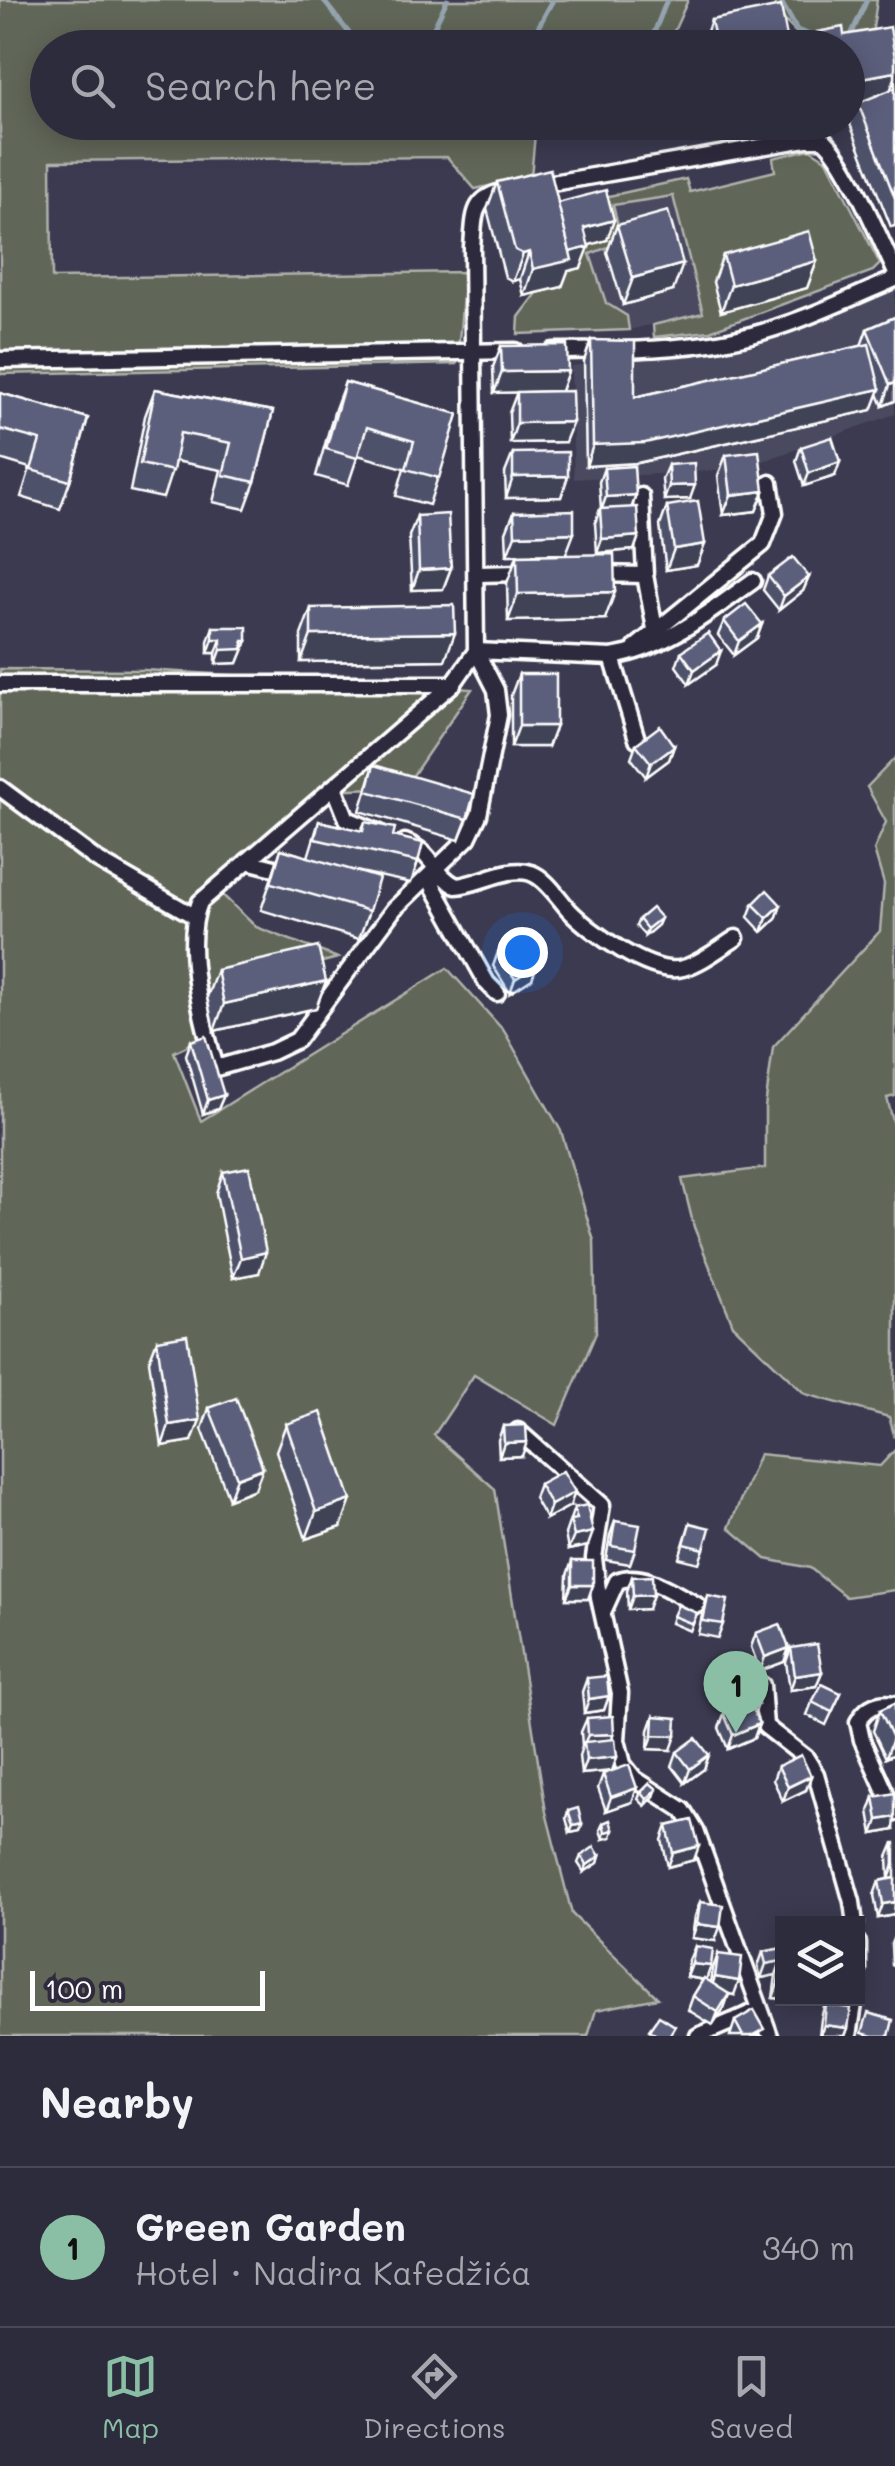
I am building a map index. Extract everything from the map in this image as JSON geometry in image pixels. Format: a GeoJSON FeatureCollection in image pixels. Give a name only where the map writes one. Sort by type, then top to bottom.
{"type":"FeatureCollection","features":[{"type":"Feature","properties":{"kind":"street"},"geometry":{"type":"LineString","coordinates":[[476,651],[453,684],[200,902],[194,916],[201,1013],[216,1068],[272,1052],[297,1040],[394,908],[468,838],[479,815],[499,715],[496,690],[476,651],[472,246],[481,200],[492,193],[795,140]]}},
{"type":"Feature","properties":{"kind":"street"},"geometry":{"type":"LineString","coordinates":[[0,360],[609,350],[730,340],[805,317],[895,275],[844,168],[825,140]]}},
{"type":"Feature","properties":{"kind":"street"},"geometry":{"type":"LineString","coordinates":[[620,656],[763,544],[775,514],[770,483]]}},
{"type":"Feature","properties":{"kind":"street"},"geometry":{"type":"LineString","coordinates":[[641,496],[645,574],[655,629]]}},
{"type":"Feature","properties":{"kind":"street"},"geometry":{"type":"LineString","coordinates":[[478,574],[542,574]]}},
{"type":"Feature","properties":{"kind":"street"},"geometry":{"type":"LineString","coordinates":[[576,574],[645,574]]}},
{"type":"Feature","properties":{"kind":"street"},"geometry":{"type":"LineString","coordinates":[[476,651],[620,656],[687,629],[753,581]]}},
{"type":"Feature","properties":{"kind":"street"},"geometry":{"type":"LineString","coordinates":[[620,656],[637,739]]}},
{"type":"Feature","properties":{"kind":"street"},"geometry":{"type":"LineString","coordinates":[[0,684],[453,684]]}},
{"type":"Feature","properties":{"kind":"street"},"geometry":{"type":"LineString","coordinates":[[0,788],[97,860],[194,916]]}},
{"type":"Feature","properties":{"kind":"street"},"geometry":{"type":"LineString","coordinates":[[335,788],[347,819],[424,849],[435,867],[456,886],[529,872],[540,878],[589,931],[670,970],[683,968],[736,938]]}},
{"type":"Feature","properties":{"kind":"street"},"geometry":{"type":"LineString","coordinates":[[247,861],[312,878]]}},
{"type":"Feature","properties":{"kind":"street"},"geometry":{"type":"LineString","coordinates":[[435,867],[433,886],[497,994]]}},
{"type":"Feature","properties":{"kind":"street"},"geometry":{"type":"LineString","coordinates":[[378,902],[394,908]]}},
{"type":"Feature","properties":{"kind":"street"},"geometry":{"type":"LineString","coordinates":[[518,1431],[602,1505],[594,1558],[620,1692],[616,1740],[624,1764],[636,1779],[683,1810],[696,1830],[770,2036]]}},
{"type":"Feature","properties":{"kind":"street"},"geometry":{"type":"LineString","coordinates":[[602,1612],[617,1580],[626,1576],[638,1577],[697,1604]]}},
{"type":"Feature","properties":{"kind":"street"},"geometry":{"type":"LineString","coordinates":[[762,1686],[766,1726],[806,1758],[816,1774],[854,1916]]}},
{"type":"Feature","properties":{"kind":"street"},"geometry":{"type":"LineString","coordinates":[[895,1704],[874,1705],[864,1711],[858,1722],[862,1740],[895,1813]]}},
{"type":"Feature","properties":{"kind":"street"},"geometry":{"type":"LineString","coordinates":[[849,2036],[854,2006]]}},
{"type":"Feature","properties":{"kind":"street"},"geometry":{"type":"LineString","coordinates":[[698,2036],[760,2010]]}},
{"type":"Feature","properties":{"kind":"shaded area"},"geometry":{"type":"Polygon","coordinates":[[[673,195],[880,264],[873,271],[629,330],[627,316],[606,303],[590,253],[621,242],[612,206],[673,195]]]}},
{"type":"Feature","properties":{"kind":"shaded area"},"geometry":{"type":"Polygon","coordinates":[[[895,287],[895,414],[741,469],[574,479],[571,366],[757,346],[895,287]]]}},
{"type":"Feature","properties":{"kind":"green space"},"geometry":{"type":"Polygon","coordinates":[[[0,0],[688,0],[675,30],[30,30],[30,140],[534,140],[531,177],[475,189],[447,157],[51,161],[52,278],[465,272],[457,364],[0,374],[0,0]]]}},
{"type":"Feature","properties":{"kind":"green space"},"geometry":{"type":"Polygon","coordinates":[[[773,0],[877,0],[872,35],[865,37],[865,30],[793,30],[773,0]]]}},
{"type":"Feature","properties":{"kind":"green space"},"geometry":{"type":"Polygon","coordinates":[[[810,149],[827,160],[880,264],[873,271],[710,331],[654,337],[653,325],[703,313],[673,196],[613,205],[622,242],[590,254],[606,303],[627,316],[629,330],[518,334],[519,317],[550,276],[581,268],[545,210],[686,179],[690,192],[775,171],[773,158],[810,149]]]}},
{"type":"Feature","properties":{"kind":"green space"},"geometry":{"type":"Polygon","coordinates":[[[0,669],[144,670],[472,689],[405,787],[324,790],[211,884],[256,927],[338,958],[192,996],[202,1039],[174,1052],[201,1121],[447,968],[504,1031],[561,1131],[594,1241],[596,1333],[557,1425],[474,1375],[434,1435],[495,1489],[546,1812],[572,1914],[658,1998],[596,2010],[588,2036],[0,2036],[0,669]]]}},
{"type":"Feature","properties":{"kind":"green space"},"geometry":{"type":"Polygon","coordinates":[[[895,758],[895,1096],[887,1098],[895,1129],[895,1438],[889,1417],[805,1394],[733,1325],[694,1227],[682,1179],[765,1168],[765,1108],[773,1047],[880,931],[884,884],[874,850],[886,822],[867,787],[895,758]]]}},
{"type":"Feature","properties":{"kind":"green space"},"geometry":{"type":"Polygon","coordinates":[[[895,1450],[895,1590],[846,1597],[810,1568],[766,1559],[729,1528],[759,1454],[880,1466],[895,1450]]]}},
{"type":"Feature","properties":{"kind":"building"},"geometry":{"type":"Polygon","coordinates":[[[781,6],[786,30],[713,30],[711,20],[781,6]]]}},
{"type":"Feature","properties":{"kind":"building"},"geometry":{"type":"Polygon","coordinates":[[[890,27],[895,72],[865,77],[865,31],[890,27]]]}},
{"type":"Feature","properties":{"kind":"building"},"geometry":{"type":"Polygon","coordinates":[[[895,88],[895,198],[865,121],[865,100],[895,88]]]}},
{"type":"Feature","properties":{"kind":"building"},"geometry":{"type":"Polygon","coordinates":[[[550,169],[572,260],[533,269],[529,252],[515,250],[497,182],[550,169]]]}},
{"type":"Feature","properties":{"kind":"building"},"geometry":{"type":"Polygon","coordinates":[[[606,190],[614,220],[584,228],[589,247],[570,252],[558,203],[606,190]]]}},
{"type":"Feature","properties":{"kind":"building"},"geometry":{"type":"Polygon","coordinates":[[[668,211],[683,264],[633,278],[617,225],[668,211]]]}},
{"type":"Feature","properties":{"kind":"building"},"geometry":{"type":"Polygon","coordinates":[[[809,231],[817,261],[731,285],[723,255],[809,231]]]}},
{"type":"Feature","properties":{"kind":"building"},"geometry":{"type":"Polygon","coordinates":[[[895,317],[895,383],[890,385],[867,329],[895,317]]]}},
{"type":"Feature","properties":{"kind":"building"},"geometry":{"type":"Polygon","coordinates":[[[591,340],[635,341],[635,397],[869,344],[880,389],[645,443],[593,445],[591,340]]]}},
{"type":"Feature","properties":{"kind":"building"},"geometry":{"type":"Polygon","coordinates":[[[567,345],[568,371],[502,372],[501,346],[567,345]]]}},
{"type":"Feature","properties":{"kind":"building"},"geometry":{"type":"Polygon","coordinates":[[[345,382],[458,414],[439,478],[406,469],[414,441],[367,427],[357,458],[326,449],[345,382]]]}},
{"type":"Feature","properties":{"kind":"building"},"geometry":{"type":"Polygon","coordinates":[[[155,389],[273,411],[255,482],[223,475],[231,443],[180,433],[173,471],[140,464],[155,389]]]}},
{"type":"Feature","properties":{"kind":"building"},"geometry":{"type":"Polygon","coordinates":[[[572,391],[573,422],[517,423],[517,392],[572,391]]]}},
{"type":"Feature","properties":{"kind":"building"},"geometry":{"type":"Polygon","coordinates":[[[0,393],[88,418],[70,481],[31,470],[40,440],[0,429],[0,393]]]}},
{"type":"Feature","properties":{"kind":"building"},"geometry":{"type":"Polygon","coordinates":[[[832,437],[840,462],[809,473],[801,447],[832,437]]]}},
{"type":"Feature","properties":{"kind":"building"},"geometry":{"type":"Polygon","coordinates":[[[759,451],[764,491],[731,495],[726,455],[759,451]]]}},
{"type":"Feature","properties":{"kind":"building"},"geometry":{"type":"Polygon","coordinates":[[[568,452],[568,476],[513,477],[513,453],[568,452]]]}},
{"type":"Feature","properties":{"kind":"building"},"geometry":{"type":"Polygon","coordinates":[[[694,463],[695,485],[669,486],[668,465],[694,463]]]}},
{"type":"Feature","properties":{"kind":"building"},"geometry":{"type":"Polygon","coordinates":[[[634,466],[636,495],[606,497],[604,468],[634,466]]]}},
{"type":"Feature","properties":{"kind":"building"},"geometry":{"type":"Polygon","coordinates":[[[698,501],[705,544],[674,549],[667,506],[698,501]]]}},
{"type":"Feature","properties":{"kind":"building"},"geometry":{"type":"Polygon","coordinates":[[[637,507],[639,536],[602,539],[600,509],[637,507]]]}},
{"type":"Feature","properties":{"kind":"building"},"geometry":{"type":"Polygon","coordinates":[[[574,510],[574,533],[515,535],[514,512],[574,510]]]}},
{"type":"Feature","properties":{"kind":"building"},"geometry":{"type":"Polygon","coordinates":[[[448,514],[451,568],[419,570],[417,516],[448,514]]]}},
{"type":"Feature","properties":{"kind":"building"},"geometry":{"type":"Polygon","coordinates":[[[614,554],[615,592],[518,594],[517,556],[614,554]]]}},
{"type":"Feature","properties":{"kind":"building"},"geometry":{"type":"Polygon","coordinates":[[[793,557],[809,577],[784,596],[768,576],[793,557]]]}},
{"type":"Feature","properties":{"kind":"building"},"geometry":{"type":"Polygon","coordinates":[[[746,604],[762,624],[739,641],[724,621],[746,604]]]}},
{"type":"Feature","properties":{"kind":"building"},"geometry":{"type":"Polygon","coordinates":[[[454,605],[455,633],[311,635],[311,608],[454,605]]]}},
{"type":"Feature","properties":{"kind":"building"},"geometry":{"type":"Polygon","coordinates":[[[213,627],[247,627],[243,649],[221,650],[221,639],[213,639],[213,627]]]}},
{"type":"Feature","properties":{"kind":"building"},"geometry":{"type":"Polygon","coordinates":[[[708,633],[721,651],[694,670],[681,652],[708,633]]]}},
{"type":"Feature","properties":{"kind":"building"},"geometry":{"type":"Polygon","coordinates":[[[519,674],[556,674],[556,726],[519,726],[519,674]]]}},
{"type":"Feature","properties":{"kind":"building"},"geometry":{"type":"Polygon","coordinates":[[[660,726],[674,746],[651,763],[636,744],[660,726]]]}},
{"type":"Feature","properties":{"kind":"building"},"geometry":{"type":"Polygon","coordinates":[[[374,765],[474,794],[467,819],[367,791],[374,765]]]}},
{"type":"Feature","properties":{"kind":"building"},"geometry":{"type":"Polygon","coordinates":[[[319,821],[363,831],[365,822],[395,828],[393,836],[423,843],[418,862],[315,839],[319,821]]]}},
{"type":"Feature","properties":{"kind":"building"},"geometry":{"type":"Polygon","coordinates":[[[281,849],[379,878],[369,911],[271,883],[281,849]]]}},
{"type":"Feature","properties":{"kind":"building"},"geometry":{"type":"Polygon","coordinates":[[[767,890],[781,905],[767,918],[753,904],[767,890]]]}},
{"type":"Feature","properties":{"kind":"building"},"geometry":{"type":"Polygon","coordinates":[[[652,908],[661,918],[647,929],[639,919],[652,908]]]}},
{"type":"Feature","properties":{"kind":"building"},"geometry":{"type":"Polygon","coordinates":[[[520,938],[537,965],[515,979],[498,952],[520,938]]]}},
{"type":"Feature","properties":{"kind":"building"},"geometry":{"type":"Polygon","coordinates":[[[318,947],[326,981],[224,1004],[217,970],[318,947]]]}},
{"type":"Feature","properties":{"kind":"building"},"geometry":{"type":"Polygon","coordinates":[[[206,1036],[224,1095],[208,1100],[191,1041],[206,1036]]]}},
{"type":"Feature","properties":{"kind":"building"},"geometry":{"type":"Polygon","coordinates":[[[249,1167],[266,1252],[241,1258],[223,1172],[249,1167]]]}},
{"type":"Feature","properties":{"kind":"building"},"geometry":{"type":"Polygon","coordinates":[[[187,1335],[200,1420],[169,1425],[157,1340],[187,1335]]]}},
{"type":"Feature","properties":{"kind":"building"},"geometry":{"type":"Polygon","coordinates":[[[236,1398],[263,1468],[237,1478],[209,1408],[236,1398]]]}},
{"type":"Feature","properties":{"kind":"building"},"geometry":{"type":"Polygon","coordinates":[[[321,1412],[351,1500],[316,1512],[286,1424],[321,1412]]]}},
{"type":"Feature","properties":{"kind":"building"},"geometry":{"type":"Polygon","coordinates":[[[526,1425],[527,1442],[504,1443],[503,1426],[526,1425]]]}},
{"type":"Feature","properties":{"kind":"building"},"geometry":{"type":"Polygon","coordinates":[[[563,1471],[575,1492],[551,1505],[539,1484],[563,1471]]]}},
{"type":"Feature","properties":{"kind":"building"},"geometry":{"type":"Polygon","coordinates":[[[587,1505],[593,1532],[574,1536],[570,1520],[577,1519],[574,1508],[587,1505]]]}},
{"type":"Feature","properties":{"kind":"building"},"geometry":{"type":"Polygon","coordinates":[[[615,1521],[640,1525],[635,1550],[611,1546],[615,1521]]]}},
{"type":"Feature","properties":{"kind":"building"},"geometry":{"type":"Polygon","coordinates":[[[690,1523],[710,1528],[704,1549],[684,1544],[690,1523]]]}},
{"type":"Feature","properties":{"kind":"building"},"geometry":{"type":"Polygon","coordinates":[[[572,1561],[593,1561],[593,1585],[572,1585],[572,1561]]]}},
{"type":"Feature","properties":{"kind":"building"},"geometry":{"type":"Polygon","coordinates":[[[652,1576],[653,1595],[633,1596],[632,1577],[652,1576]]]}},
{"type":"Feature","properties":{"kind":"building"},"geometry":{"type":"Polygon","coordinates":[[[708,1596],[728,1600],[723,1624],[703,1621],[708,1596]]]}},
{"type":"Feature","properties":{"kind":"building"},"geometry":{"type":"Polygon","coordinates":[[[678,1605],[697,1613],[693,1624],[673,1616],[678,1605]]]}},
{"type":"Feature","properties":{"kind":"building"},"geometry":{"type":"Polygon","coordinates":[[[780,1624],[789,1648],[765,1657],[756,1633],[780,1624]]]}},
{"type":"Feature","properties":{"kind":"building"},"geometry":{"type":"Polygon","coordinates":[[[817,1644],[822,1672],[795,1676],[791,1648],[817,1644]]]}},
{"type":"Feature","properties":{"kind":"building"},"geometry":{"type":"Polygon","coordinates":[[[736,1660],[759,1670],[751,1688],[728,1678],[736,1660]]]}},
{"type":"Feature","properties":{"kind":"building"},"geometry":{"type":"Polygon","coordinates":[[[607,1676],[609,1696],[589,1699],[587,1678],[607,1676]]]}},
{"type":"Feature","properties":{"kind":"building"},"geometry":{"type":"Polygon","coordinates":[[[822,1684],[841,1693],[832,1712],[812,1702],[822,1684]]]}},
{"type":"Feature","properties":{"kind":"building"},"geometry":{"type":"Polygon","coordinates":[[[757,1697],[758,1705],[745,1704],[745,1698],[757,1697]]]}},
{"type":"Feature","properties":{"kind":"building"},"geometry":{"type":"Polygon","coordinates":[[[750,1702],[759,1724],[733,1735],[724,1714],[750,1702]]]}},
{"type":"Feature","properties":{"kind":"building"},"geometry":{"type":"Polygon","coordinates":[[[895,1703],[895,1737],[893,1738],[880,1710],[895,1703]]]}},
{"type":"Feature","properties":{"kind":"building"},"geometry":{"type":"Polygon","coordinates":[[[613,1716],[614,1734],[588,1735],[587,1718],[613,1716]]]}},
{"type":"Feature","properties":{"kind":"building"},"geometry":{"type":"Polygon","coordinates":[[[654,1716],[677,1718],[676,1736],[653,1735],[654,1716]]]}},
{"type":"Feature","properties":{"kind":"building"},"geometry":{"type":"Polygon","coordinates":[[[696,1738],[709,1755],[690,1769],[677,1752],[696,1738]]]}},
{"type":"Feature","properties":{"kind":"building"},"geometry":{"type":"Polygon","coordinates":[[[615,1739],[617,1757],[586,1760],[584,1742],[615,1739]]]}},
{"type":"Feature","properties":{"kind":"building"},"geometry":{"type":"Polygon","coordinates":[[[801,1755],[811,1776],[788,1787],[778,1766],[801,1755]]]}},
{"type":"Feature","properties":{"kind":"building"},"geometry":{"type":"Polygon","coordinates":[[[629,1765],[637,1788],[611,1797],[603,1774],[629,1765]]]}},
{"type":"Feature","properties":{"kind":"building"},"geometry":{"type":"Polygon","coordinates":[[[650,1783],[657,1789],[647,1799],[641,1792],[650,1783]]]}},
{"type":"Feature","properties":{"kind":"building"},"geometry":{"type":"Polygon","coordinates":[[[895,1793],[895,1817],[878,1820],[874,1797],[895,1793]]]}},
{"type":"Feature","properties":{"kind":"building"},"geometry":{"type":"Polygon","coordinates":[[[578,1808],[582,1824],[573,1826],[568,1811],[578,1808]]]}},
{"type":"Feature","properties":{"kind":"building"},"geometry":{"type":"Polygon","coordinates":[[[610,1820],[613,1830],[605,1832],[603,1823],[610,1820]]]}},
{"type":"Feature","properties":{"kind":"building"},"geometry":{"type":"Polygon","coordinates":[[[692,1820],[699,1846],[673,1853],[667,1826],[692,1820]]]}},
{"type":"Feature","properties":{"kind":"building"},"geometry":{"type":"Polygon","coordinates":[[[594,1847],[600,1856],[587,1865],[581,1856],[594,1847]]]}},
{"type":"Feature","properties":{"kind":"building"},"geometry":{"type":"Polygon","coordinates":[[[895,1878],[895,1902],[883,1904],[879,1881],[895,1878]]]}},
{"type":"Feature","properties":{"kind":"building"},"geometry":{"type":"Polygon","coordinates":[[[700,1902],[723,1905],[720,1927],[697,1924],[700,1902]]]}},
{"type":"Feature","properties":{"kind":"building"},"geometry":{"type":"Polygon","coordinates":[[[695,1946],[713,1949],[711,1966],[692,1964],[695,1946]]]}},
{"type":"Feature","properties":{"kind":"building"},"geometry":{"type":"Polygon","coordinates":[[[775,1949],[775,1962],[766,1964],[763,1952],[775,1949]]]}},
{"type":"Feature","properties":{"kind":"building"},"geometry":{"type":"Polygon","coordinates":[[[718,1954],[742,1957],[739,1981],[715,1977],[718,1954]]]}},
{"type":"Feature","properties":{"kind":"building"},"geometry":{"type":"Polygon","coordinates":[[[704,1978],[729,1994],[718,2012],[693,1996],[704,1978]]]}},
{"type":"Feature","properties":{"kind":"building"},"geometry":{"type":"Polygon","coordinates":[[[826,2006],[851,2008],[848,2028],[824,2025],[826,2006]]]}},
{"type":"Feature","properties":{"kind":"building"},"geometry":{"type":"Polygon","coordinates":[[[754,2010],[765,2029],[743,2036],[735,2021],[754,2010]]]}},
{"type":"Feature","properties":{"kind":"building"},"geometry":{"type":"Polygon","coordinates":[[[868,2013],[893,2020],[889,2036],[862,2033],[868,2013]]]}},
{"type":"Feature","properties":{"kind":"building"},"geometry":{"type":"Polygon","coordinates":[[[659,2016],[675,2026],[669,2036],[658,2036],[649,2030],[659,2016]]]}},
{"type":"Feature","properties":{"kind":"waterway"},"geometry":{"type":"LineString","coordinates":[[323,0],[347,30]]}},
{"type":"Feature","properties":{"kind":"waterway"},"geometry":{"type":"LineString","coordinates":[[433,30],[447,0]]}},
{"type":"Feature","properties":{"kind":"waterway"},"geometry":{"type":"LineString","coordinates":[[537,30],[553,0]]}},
{"type":"Feature","properties":{"kind":"waterway"},"geometry":{"type":"LineString","coordinates":[[655,30],[667,0]]}},
{"type":"Feature","properties":{"kind":"waterway"},"geometry":{"type":"LineString","coordinates":[[780,0],[797,30]]}},
{"type":"Feature","properties":{"kind":"waterway"},"geometry":{"type":"LineString","coordinates":[[853,30],[867,0]]}},
{"type":"Feature","properties":{"kind":"place","name":"Green Garden"},"geometry":{"type":"Point","coordinates":[736,1733]}}]}
